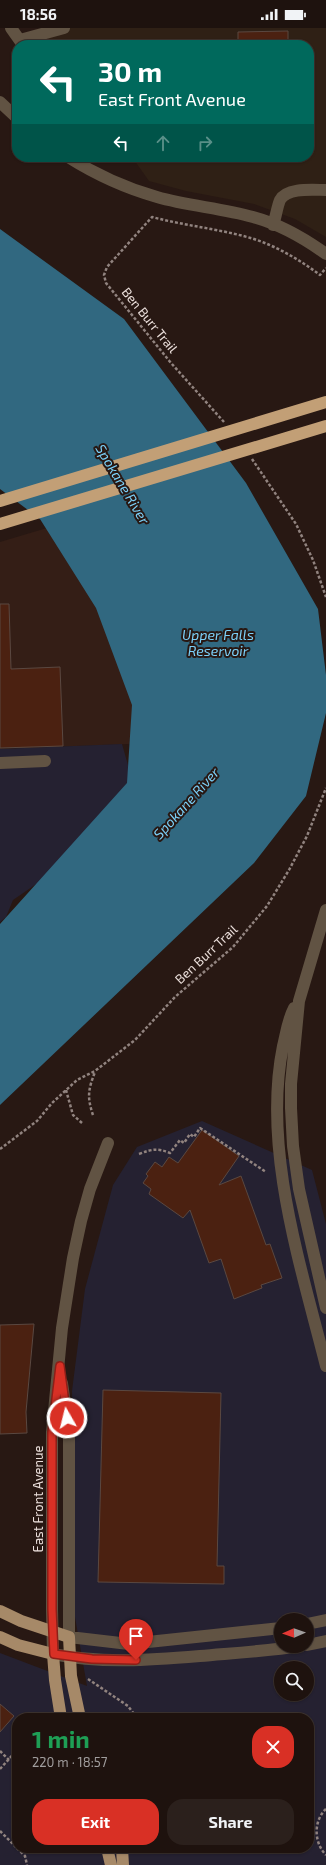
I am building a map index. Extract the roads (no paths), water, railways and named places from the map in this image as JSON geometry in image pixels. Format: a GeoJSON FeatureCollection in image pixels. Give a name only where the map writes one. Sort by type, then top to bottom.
{"type":"FeatureCollection","features":[{"type":"Feature","properties":{"kind":"highway"},"geometry":{"type":"LineString","coordinates":[[0,501],[326,402]]}},
{"type":"Feature","properties":{"kind":"highway"},"geometry":{"type":"LineString","coordinates":[[0,524],[326,426]]}},
{"type":"Feature","properties":{"kind":"main road"},"geometry":{"type":"LineString","coordinates":[[0,1611],[11,1617],[69,1637],[72,1689],[79,1713]]}},
{"type":"Feature","properties":{"kind":"main road"},"geometry":{"type":"LineString","coordinates":[[0,1637],[18,1645],[54,1654],[56,1687],[60,1713]]}},
{"type":"Feature","properties":{"kind":"main road"},"geometry":{"type":"LineString","coordinates":[[108,1853],[111,1865]]}},
{"type":"Feature","properties":{"kind":"main road"},"geometry":{"type":"LineString","coordinates":[[122,1853],[123,1865]]}},
{"type":"Feature","properties":{"kind":"street"},"geometry":{"type":"LineString","coordinates":[[11,28],[20,40]]}},
{"type":"Feature","properties":{"kind":"street"},"geometry":{"type":"LineString","coordinates":[[28,40],[64,28]]}},
{"type":"Feature","properties":{"kind":"street"},"geometry":{"type":"LineString","coordinates":[[0,102],[12,113]]}},
{"type":"Feature","properties":{"kind":"street"},"geometry":{"type":"LineString","coordinates":[[77,162],[111,180],[147,194],[179,203],[253,217],[306,240],[326,254]]}},
{"type":"Feature","properties":{"kind":"street"},"geometry":{"type":"LineString","coordinates":[[273,225],[281,199],[286,194],[302,190],[326,190]]}},
{"type":"Feature","properties":{"kind":"street"},"geometry":{"type":"LineString","coordinates":[[0,763],[45,761]]}},
{"type":"Feature","properties":{"kind":"street"},"geometry":{"type":"LineString","coordinates":[[326,910],[299,1001],[291,1084],[293,1146],[299,1189],[326,1308]]}},
{"type":"Feature","properties":{"kind":"street"},"geometry":{"type":"LineString","coordinates":[[299,1001],[293,1010],[280,1060],[277,1100],[278,1140],[286,1199],[326,1366]]}},
{"type":"Feature","properties":{"kind":"street","name":"East Front Avenue"},"geometry":{"type":"LineString","coordinates":[[54,1654],[52,1631],[52,1432],[60,1366],[62,1328],[73,1258],[90,1189],[108,1143]]}},
{"type":"Feature","properties":{"kind":"street","name":"East Front Avenue"},"geometry":{"type":"LineString","coordinates":[[60,1366],[69,1431],[69,1637]]}},
{"type":"Feature","properties":{"kind":"street"},"geometry":{"type":"LineString","coordinates":[[314,1623],[326,1620]]}},
{"type":"Feature","properties":{"kind":"street"},"geometry":{"type":"LineString","coordinates":[[69,1637],[129,1644],[274,1629]]}},
{"type":"Feature","properties":{"kind":"street"},"geometry":{"type":"LineString","coordinates":[[314,1644],[326,1641]]}},
{"type":"Feature","properties":{"kind":"street"},"geometry":{"type":"LineString","coordinates":[[54,1654],[70,1657],[112,1660],[143,1660],[274,1649]]}},
{"type":"Feature","properties":{"kind":"water","name":"Upper Falls Reservoir"},"geometry":{"type":"Polygon","coordinates":[[[0,229],[124,319],[246,483],[318,609],[326,675],[326,713],[306,796],[254,863],[0,1105],[0,924],[127,783],[132,705],[96,608],[40,519],[0,489],[0,229]]]}},
{"type":"Feature","properties":{"kind":"water label","name":"Spokane River"},"geometry":{"type":"Point","coordinates":[123,484]}},
{"type":"Feature","properties":{"kind":"water label","name":"Spokane River"},"geometry":{"type":"Point","coordinates":[186,803]}}]}
